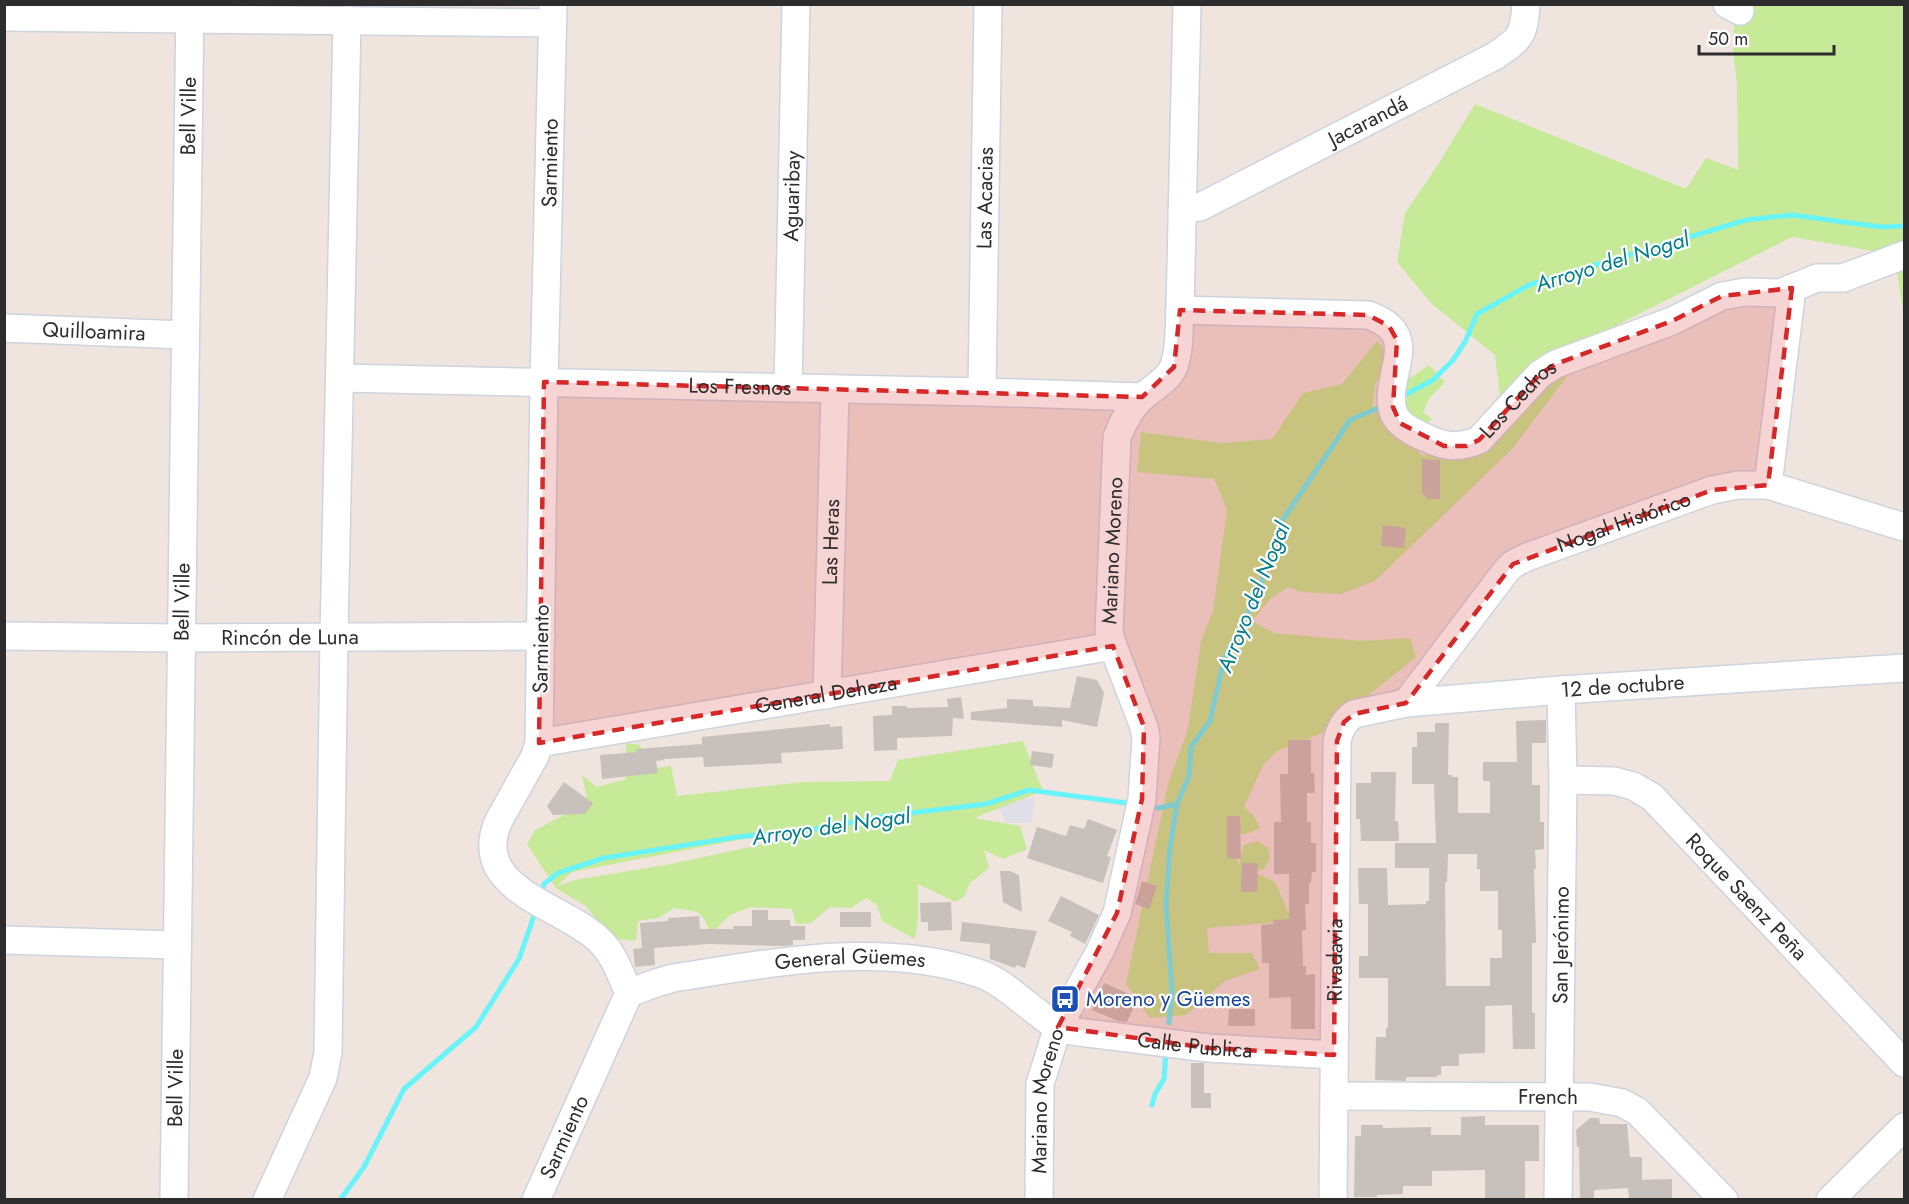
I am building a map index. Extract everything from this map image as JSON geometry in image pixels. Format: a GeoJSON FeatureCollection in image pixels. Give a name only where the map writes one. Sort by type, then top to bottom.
{"type":"FeatureCollection","features":[{"type":"Feature","properties":{"kind":"street","name":"Aguaribay"},"geometry":{"type":"LineString","coordinates":[[788,388],[796,4]]}},
{"type":"Feature","properties":{"kind":"street","name":"Las Acacias"},"geometry":{"type":"LineString","coordinates":[[982,392],[988,4]]}},
{"type":"Feature","properties":{"kind":"street","name":"Mariano Moreno"},"geometry":{"type":"LineString","coordinates":[[1039,1200],[1040,1084],[1058,1027],[1118,913],[1141,807],[1146,738],[1144,727],[1109,633],[1117,437],[1128,412],[1168,376],[1174,367],[1177,353],[1187,4]]}},
{"type":"Feature","properties":{"kind":"street","name":"Jacarandá"},"geometry":{"type":"LineString","coordinates":[[1182,210],[1200,207],[1495,56],[1512,44],[1521,34],[1525,24],[1526,4]]}},
{"type":"Feature","properties":{"kind":"street"},"geometry":{"type":"LineString","coordinates":[[4,17],[190,12],[347,20],[553,14]]}},
{"type":"Feature","properties":{"kind":"street","name":"Bell Ville"},"geometry":{"type":"LineString","coordinates":[[174,1200],[190,12]]}},
{"type":"Feature","properties":{"kind":"street","name":"Sarmiento"},"geometry":{"type":"LineString","coordinates":[[536,1200],[629,993],[602,943],[510,883],[494,860],[492,847],[493,834],[498,822],[535,756],[539,743],[544,382],[553,14]]}},
{"type":"Feature","properties":{"kind":"street"},"geometry":{"type":"LineString","coordinates":[[267,1200],[322,1078],[328,1052],[347,20]]}},
{"type":"Feature","properties":{"kind":"street","name":"Los Cedros"},"geometry":{"type":"LineString","coordinates":[[1180,310],[1368,315],[1379,319],[1389,326],[1397,340],[1400,354],[1393,401],[1394,414],[1400,423],[1419,435],[1444,446],[1466,446],[1479,440],[1539,374],[1556,364],[1672,321],[1722,296],[1745,292],[1780,293],[1817,278],[1843,278],[1905,255]]}},
{"type":"Feature","properties":{"kind":"street"},"geometry":{"type":"LineString","coordinates":[[1768,485],[1792,288]]}},
{"type":"Feature","properties":{"kind":"street","name":"Quilloamira"},"geometry":{"type":"LineString","coordinates":[[4,328],[185,335]]}},
{"type":"Feature","properties":{"kind":"street","name":"Los Fresnos"},"geometry":{"type":"LineString","coordinates":[[340,378],[982,392],[1142,398]]}},
{"type":"Feature","properties":{"kind":"street","name":"Las Heras"},"geometry":{"type":"LineString","coordinates":[[827,695],[836,389]]}},
{"type":"Feature","properties":{"kind":"street","name":"Nogal Histórico"},"geometry":{"type":"LineString","coordinates":[[1406,703],[1513,564],[1712,490],[1738,485],[1768,485],[1905,527]]}},
{"type":"Feature","properties":{"kind":"street","name":"Rincón de Luna"},"geometry":{"type":"LineString","coordinates":[[4,636],[182,638],[542,636]]}},
{"type":"Feature","properties":{"kind":"street","name":"General Deheza"},"geometry":{"type":"LineString","coordinates":[[539,743],[1113,646]]}},
{"type":"Feature","properties":{"kind":"street","name":"12 de octubre"},"geometry":{"type":"LineString","coordinates":[[1344,722],[1354,714],[1406,703],[1561,690],[1905,668]]}},
{"type":"Feature","properties":{"kind":"street","name":"San Jerónimo"},"geometry":{"type":"LineString","coordinates":[[1558,1200],[1563,780],[1561,690]]}},
{"type":"Feature","properties":{"kind":"street","name":"Rivadavia"},"geometry":{"type":"LineString","coordinates":[[1333,1200],[1337,741],[1344,722]]}},
{"type":"Feature","properties":{"kind":"street","name":"Roque Saenz Peña"},"geometry":{"type":"LineString","coordinates":[[1563,780],[1614,781],[1633,786],[1652,797],[1905,1063]]}},
{"type":"Feature","properties":{"kind":"street"},"geometry":{"type":"LineString","coordinates":[[4,940],[177,945]]}},
{"type":"Feature","properties":{"kind":"street","name":"General Güemes"},"geometry":{"type":"LineString","coordinates":[[629,993],[673,978],[784,961],[859,957],[900,958],[946,964],[984,975],[1058,1027]]}},
{"type":"Feature","properties":{"kind":"street","name":"Calle Publica"},"geometry":{"type":"LineString","coordinates":[[1058,1027],[1078,1032],[1197,1047],[1334,1055]]}},
{"type":"Feature","properties":{"kind":"street","name":"French"},"geometry":{"type":"LineString","coordinates":[[1334,1096],[1590,1097],[1622,1103],[1637,1111],[1724,1200]]}},
{"type":"Feature","properties":{"kind":"street"},"geometry":{"type":"LineString","coordinates":[[1830,1200],[1905,1127]]}},
{"type":"Feature","properties":{"kind":"highlighted area"},"geometry":{"type":"Polygon","coordinates":[[[1792,288],[1768,485],[1712,490],[1513,564],[1406,703],[1354,714],[1344,722],[1337,741],[1334,1055],[1208,1048],[1058,1027],[1117,913],[1142,799],[1144,727],[1113,646],[539,743],[544,382],[1142,397],[1174,367],[1180,310],[1368,315],[1389,326],[1397,340],[1393,407],[1400,423],[1444,446],[1466,446],[1479,440],[1540,374],[1556,364],[1672,321],[1722,296],[1792,288]]]}},
{"type":"Feature","properties":{"kind":"shaded area"},"geometry":{"type":"Polygon","coordinates":[[[1011,798],[1035,798],[1031,823],[1006,823],[997,802],[1011,798]]]}},
{"type":"Feature","properties":{"kind":"green space"},"geometry":{"type":"Polygon","coordinates":[[[1735,5],[1904,5],[1904,318],[1897,272],[1891,254],[1792,237],[1599,334],[1512,449],[1375,581],[1341,594],[1300,592],[1289,587],[1271,598],[1252,621],[1274,633],[1361,641],[1410,638],[1416,657],[1320,734],[1277,751],[1263,765],[1244,807],[1254,816],[1260,828],[1247,834],[1238,834],[1232,850],[1239,865],[1244,845],[1258,841],[1268,848],[1270,858],[1264,869],[1254,872],[1275,882],[1292,921],[1207,928],[1209,953],[1252,953],[1260,969],[1225,981],[1186,1015],[1150,1018],[1126,984],[1168,784],[1188,729],[1201,641],[1213,611],[1227,509],[1214,479],[1137,472],[1141,432],[1221,443],[1272,439],[1303,393],[1342,384],[1377,341],[1391,356],[1375,385],[1372,416],[1406,381],[1429,365],[1445,382],[1428,400],[1423,412],[1432,419],[1408,440],[1421,455],[1450,455],[1500,394],[1495,355],[1431,303],[1397,262],[1405,213],[1475,104],[1686,189],[1706,158],[1738,170],[1737,82],[1733,50],[1735,5]]]}},
{"type":"Feature","properties":{"kind":"green space"},"geometry":{"type":"Polygon","coordinates":[[[1023,741],[1043,791],[974,818],[1020,826],[1027,849],[1003,859],[984,850],[989,868],[970,883],[964,897],[955,902],[918,884],[915,939],[882,921],[877,905],[866,898],[851,908],[830,907],[811,923],[796,924],[792,909],[751,907],[730,915],[711,934],[704,919],[697,912],[674,908],[658,918],[638,921],[636,941],[611,938],[586,906],[556,888],[527,844],[535,830],[588,803],[582,775],[597,787],[626,779],[626,743],[640,745],[649,769],[671,766],[677,796],[803,782],[890,781],[898,760],[1023,741]],[[815,833],[743,839],[572,872],[557,886],[575,880],[666,865],[815,833]]]}},
{"type":"Feature","properties":{"kind":"building"},"geometry":{"type":"Polygon","coordinates":[[[1422,459],[1440,460],[1440,499],[1428,499],[1422,493],[1422,459]]]}},
{"type":"Feature","properties":{"kind":"building"},"geometry":{"type":"Polygon","coordinates":[[[1383,525],[1406,528],[1404,548],[1381,546],[1383,525]]]}},
{"type":"Feature","properties":{"kind":"building"},"geometry":{"type":"Polygon","coordinates":[[[1077,676],[1097,680],[1104,693],[1097,727],[1062,720],[1062,727],[971,720],[971,712],[1007,708],[1007,699],[1033,700],[1033,706],[1070,708],[1077,676]]]}},
{"type":"Feature","properties":{"kind":"building"},"geometry":{"type":"Polygon","coordinates":[[[961,697],[964,719],[953,718],[952,736],[897,738],[897,750],[874,751],[873,716],[892,715],[892,706],[948,707],[947,699],[961,697]]]}},
{"type":"Feature","properties":{"kind":"building"},"geometry":{"type":"Polygon","coordinates":[[[1546,720],[1546,743],[1532,743],[1532,785],[1540,785],[1540,822],[1544,822],[1544,849],[1535,850],[1536,869],[1534,869],[1536,943],[1532,943],[1532,1013],[1535,1013],[1535,1049],[1513,1049],[1512,1005],[1485,1006],[1485,1053],[1459,1054],[1459,1066],[1441,1066],[1441,1075],[1437,1077],[1406,1077],[1406,1081],[1375,1080],[1376,1037],[1386,1037],[1386,1028],[1388,1028],[1388,978],[1359,978],[1359,956],[1368,956],[1368,904],[1359,904],[1358,868],[1387,868],[1388,905],[1426,904],[1426,901],[1429,901],[1429,868],[1395,868],[1395,843],[1436,843],[1434,784],[1412,784],[1412,747],[1417,747],[1417,732],[1435,732],[1435,723],[1449,723],[1448,775],[1458,777],[1458,813],[1490,813],[1490,781],[1483,781],[1483,762],[1517,762],[1516,721],[1546,720]],[[1448,854],[1447,882],[1445,882],[1446,986],[1490,986],[1490,958],[1502,958],[1502,930],[1498,930],[1498,891],[1480,891],[1477,854],[1448,854]]]}},
{"type":"Feature","properties":{"kind":"building"},"geometry":{"type":"Polygon","coordinates":[[[830,724],[830,727],[842,726],[843,749],[781,753],[782,763],[704,767],[703,757],[663,759],[656,761],[658,773],[602,779],[600,755],[637,752],[636,749],[702,744],[702,737],[830,724]]]}},
{"type":"Feature","properties":{"kind":"building"},"geometry":{"type":"Polygon","coordinates":[[[1288,740],[1311,740],[1311,773],[1314,773],[1315,793],[1307,793],[1307,822],[1311,822],[1311,843],[1316,843],[1316,872],[1312,872],[1311,883],[1309,883],[1309,904],[1305,904],[1306,930],[1302,930],[1303,966],[1306,966],[1306,975],[1315,974],[1315,1029],[1291,1029],[1291,997],[1269,998],[1269,963],[1262,963],[1261,925],[1273,924],[1273,920],[1289,919],[1289,874],[1274,874],[1274,822],[1281,822],[1280,774],[1288,774],[1288,740]]]}},
{"type":"Feature","properties":{"kind":"building"},"geometry":{"type":"Polygon","coordinates":[[[1032,751],[1054,754],[1052,768],[1030,765],[1032,751]]]}},
{"type":"Feature","properties":{"kind":"building"},"geometry":{"type":"Polygon","coordinates":[[[1371,772],[1396,772],[1395,821],[1398,821],[1399,841],[1361,841],[1360,819],[1356,819],[1356,783],[1371,783],[1371,772]]]}},
{"type":"Feature","properties":{"kind":"building"},"geometry":{"type":"Polygon","coordinates":[[[564,782],[593,803],[585,814],[553,815],[547,806],[564,782]]]}},
{"type":"Feature","properties":{"kind":"building"},"geometry":{"type":"Polygon","coordinates":[[[1227,816],[1240,816],[1241,859],[1227,858],[1227,816]]]}},
{"type":"Feature","properties":{"kind":"building"},"geometry":{"type":"Polygon","coordinates":[[[1088,819],[1117,830],[1107,856],[1111,857],[1103,883],[1027,858],[1037,827],[1066,836],[1070,825],[1084,829],[1088,819]]]}},
{"type":"Feature","properties":{"kind":"building"},"geometry":{"type":"Polygon","coordinates":[[[1242,863],[1258,863],[1257,892],[1241,892],[1242,863]]]}},
{"type":"Feature","properties":{"kind":"building"},"geometry":{"type":"Polygon","coordinates":[[[1000,871],[1010,871],[1019,875],[1022,912],[1003,902],[1000,871]]]}},
{"type":"Feature","properties":{"kind":"building"},"geometry":{"type":"Polygon","coordinates":[[[1142,881],[1157,886],[1149,909],[1135,904],[1142,881]]]}},
{"type":"Feature","properties":{"kind":"building"},"geometry":{"type":"Polygon","coordinates":[[[1061,896],[1099,915],[1085,944],[1070,936],[1072,932],[1048,921],[1061,896]]]}},
{"type":"Feature","properties":{"kind":"building"},"geometry":{"type":"Polygon","coordinates":[[[951,902],[952,930],[928,931],[928,922],[921,922],[920,903],[951,902]]]}},
{"type":"Feature","properties":{"kind":"building"},"geometry":{"type":"Polygon","coordinates":[[[752,910],[768,910],[768,920],[790,920],[790,926],[805,926],[805,940],[793,940],[793,945],[784,946],[709,944],[654,948],[655,965],[635,967],[633,949],[642,948],[640,923],[699,916],[700,929],[734,929],[733,926],[752,926],[752,910]]]}},
{"type":"Feature","properties":{"kind":"building"},"geometry":{"type":"Polygon","coordinates":[[[840,912],[871,912],[871,927],[840,927],[840,912]]]}},
{"type":"Feature","properties":{"kind":"building"},"geometry":{"type":"Polygon","coordinates":[[[962,922],[1037,931],[1025,968],[1016,965],[1015,968],[990,959],[990,944],[960,941],[962,922]]]}},
{"type":"Feature","properties":{"kind":"building"},"geometry":{"type":"Polygon","coordinates":[[[1104,983],[1138,998],[1127,1022],[1118,1021],[1092,1010],[1104,983]]]}},
{"type":"Feature","properties":{"kind":"building"},"geometry":{"type":"Polygon","coordinates":[[[1229,1009],[1255,1009],[1255,1026],[1228,1026],[1229,1009]]]}},
{"type":"Feature","properties":{"kind":"building"},"geometry":{"type":"Polygon","coordinates":[[[1191,1063],[1204,1063],[1204,1093],[1211,1093],[1211,1108],[1191,1108],[1191,1063]]]}},
{"type":"Feature","properties":{"kind":"building"},"geometry":{"type":"Polygon","coordinates":[[[1485,1116],[1485,1125],[1539,1125],[1539,1161],[1525,1161],[1525,1200],[1485,1200],[1485,1170],[1432,1171],[1432,1186],[1403,1186],[1403,1194],[1354,1197],[1355,1136],[1361,1136],[1361,1125],[1383,1125],[1383,1128],[1431,1127],[1431,1135],[1461,1135],[1461,1117],[1485,1116]]]}},
{"type":"Feature","properties":{"kind":"building"},"geometry":{"type":"Polygon","coordinates":[[[1590,1118],[1599,1118],[1600,1124],[1627,1124],[1630,1157],[1642,1157],[1642,1180],[1672,1179],[1672,1200],[1629,1199],[1628,1188],[1594,1190],[1594,1200],[1580,1200],[1579,1147],[1577,1147],[1576,1130],[1590,1118]]]}},
{"type":"Feature","properties":{"kind":"waterway","name":"Arroyo del Nogal"},"geometry":{"type":"LineString","coordinates":[[1399,398],[1433,380],[1453,360],[1465,342],[1477,314],[1529,285],[1746,220],[1792,215],[1881,227],[1904,226]]}},
{"type":"Feature","properties":{"kind":"waterway","name":"Arroyo del Nogal"},"geometry":{"type":"LineString","coordinates":[[1149,806],[1159,808],[1177,804],[1189,776],[1191,747],[1210,721],[1224,659],[1257,595],[1282,521],[1350,420],[1385,405]]}},
{"type":"Feature","properties":{"kind":"waterway","name":"Arroyo del Nogal"},"geometry":{"type":"LineString","coordinates":[[540,895],[544,884],[558,873],[604,858],[737,837],[815,829],[885,816],[986,804],[1029,790],[1134,804]]}},
{"type":"Feature","properties":{"kind":"waterway"},"geometry":{"type":"LineString","coordinates":[[1169,1023],[1172,992],[1166,904],[1170,847],[1177,804]]}},
{"type":"Feature","properties":{"kind":"waterway","name":"Arroyo del Nogal"},"geometry":{"type":"LineString","coordinates":[[340,1200],[364,1167],[404,1089],[476,1027],[519,959],[536,910]]}},
{"type":"Feature","properties":{"kind":"waterway"},"geometry":{"type":"LineString","coordinates":[[1152,1105],[1155,1094],[1164,1079],[1166,1052]]}},
{"type":"Feature","properties":{"kind":"place","name":"Moreno y Güemes"},"geometry":{"type":"Point","coordinates":[1065,999]}}]}
